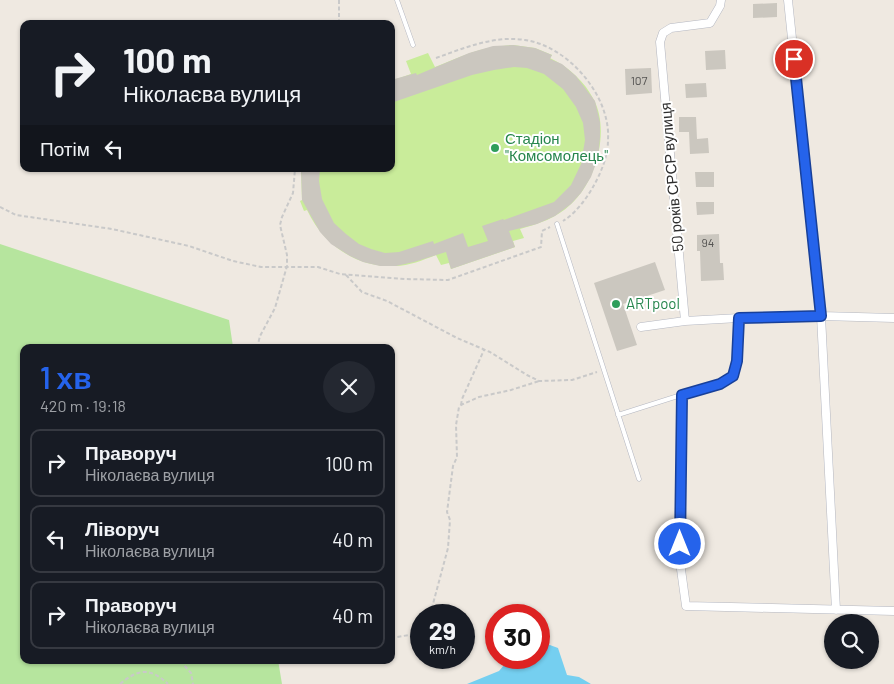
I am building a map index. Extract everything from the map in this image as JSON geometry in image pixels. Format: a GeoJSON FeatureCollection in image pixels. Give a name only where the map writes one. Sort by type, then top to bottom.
{"type":"FeatureCollection","features":[{"type":"Feature","properties":{"kind":"street","name":"50 років СРСР вулиця"},"geometry":{"type":"LineString","coordinates":[[685,321],[660,42],[663,33],[671,28],[710,23],[722,0]]}},
{"type":"Feature","properties":{"kind":"street"},"geometry":{"type":"LineString","coordinates":[[788,0],[821,316],[836,610]]}},
{"type":"Feature","properties":{"kind":"street"},"geometry":{"type":"LineString","coordinates":[[641,327],[685,321],[739,318],[821,316],[894,318]]}},
{"type":"Feature","properties":{"kind":"street"},"geometry":{"type":"LineString","coordinates":[[739,318],[737,361],[733,376],[720,384],[682,395],[680,562],[686,606],[894,611]]}},
{"type":"Feature","properties":{"kind":"lane"},"geometry":{"type":"LineString","coordinates":[[397,0],[413,44]]}},
{"type":"Feature","properties":{"kind":"lane"},"geometry":{"type":"LineString","coordinates":[[557,224],[639,479]]}},
{"type":"Feature","properties":{"kind":"lane"},"geometry":{"type":"LineString","coordinates":[[618,415],[682,395]]}},
{"type":"Feature","properties":{"kind":"path"},"geometry":{"type":"LineString","coordinates":[[339,0],[339,20]]}},
{"type":"Feature","properties":{"kind":"path"},"geometry":{"type":"LineString","coordinates":[[0,207],[16,215],[112,229],[189,246],[233,261],[261,267],[318,267],[345,274],[405,279],[448,280],[541,247],[542,232],[566,220],[585,200],[597,180],[606,155],[609,139],[604,108],[596,92],[584,76],[565,57],[526,40],[505,39],[476,44],[436,58]]}},
{"type":"Feature","properties":{"kind":"path"},"geometry":{"type":"LineString","coordinates":[[258,344],[260,336],[275,308],[287,266],[287,255],[280,225],[292,193],[295,172]]}},
{"type":"Feature","properties":{"kind":"path"},"geometry":{"type":"LineString","coordinates":[[345,274],[362,292],[387,301],[432,327],[484,349],[527,375],[539,380]]}},
{"type":"Feature","properties":{"kind":"path"},"geometry":{"type":"LineString","coordinates":[[433,604],[448,548],[450,520],[447,512],[453,466],[458,457],[456,425],[459,407],[484,349]]}},
{"type":"Feature","properties":{"kind":"path"},"geometry":{"type":"LineString","coordinates":[[461,405],[480,397],[511,390],[539,380],[572,380],[604,370]]}},
{"type":"Feature","properties":{"kind":"path"},"geometry":{"type":"LineString","coordinates":[[395,637],[410,635]]}},
{"type":"Feature","properties":{"kind":"path"},"geometry":{"type":"LineString","coordinates":[[183,664],[192,676],[193,684]]}},
{"type":"Feature","properties":{"kind":"path"},"geometry":{"type":"LineString","coordinates":[[120,684],[135,673],[147,672],[154,673],[168,684]]}},
{"type":"Feature","properties":{"kind":"green space","name":"Стадіон \"Комсомолець\""},"geometry":{"type":"Polygon","coordinates":[[[513,45],[535,48],[552,55],[550,58],[576,76],[594,100],[599,112],[601,126],[598,155],[587,183],[580,194],[566,209],[553,217],[520,229],[524,238],[513,241],[515,247],[451,269],[449,263],[441,265],[436,255],[400,266],[381,266],[367,263],[342,252],[322,233],[307,210],[304,211],[300,201],[302,200],[301,172],[395,172],[395,80],[411,74],[406,61],[428,53],[435,67],[463,55],[513,45]]]}},
{"type":"Feature","properties":{"kind":"green space"},"geometry":{"type":"Polygon","coordinates":[[[0,244],[229,320],[233,344],[20,344],[20,664],[279,664],[282,684],[0,684],[0,244]]]}},
{"type":"Feature","properties":{"kind":"water"},"geometry":{"type":"Polygon","coordinates":[[[550,645],[558,648],[567,675],[579,677],[591,684],[467,684],[501,669],[550,669],[550,645]]]}},
{"type":"Feature","properties":{"kind":"building"},"geometry":{"type":"Polygon","coordinates":[[[777,3],[777,17],[753,18],[753,4],[777,3]]]}},
{"type":"Feature","properties":{"kind":"building"},"geometry":{"type":"Polygon","coordinates":[[[513,45],[535,48],[552,55],[550,59],[562,64],[576,76],[595,101],[600,122],[598,158],[591,177],[581,193],[571,204],[555,216],[537,224],[509,231],[515,247],[451,269],[446,252],[396,266],[380,266],[363,262],[331,244],[320,232],[302,200],[301,172],[320,172],[322,199],[334,223],[359,244],[385,253],[399,252],[433,241],[434,244],[463,233],[468,247],[488,241],[482,226],[554,202],[571,185],[581,164],[585,140],[583,123],[576,107],[563,89],[544,74],[527,68],[514,67],[494,70],[472,75],[395,102],[395,79],[416,73],[417,75],[469,53],[493,46],[513,45]]]}},
{"type":"Feature","properties":{"kind":"building"},"geometry":{"type":"Polygon","coordinates":[[[725,50],[726,69],[706,70],[705,51],[725,50]]]}},
{"type":"Feature","properties":{"kind":"building"},"geometry":{"type":"Polygon","coordinates":[[[651,68],[652,93],[626,95],[625,69],[651,68]]]}},
{"type":"Feature","properties":{"kind":"building"},"geometry":{"type":"Polygon","coordinates":[[[706,83],[707,97],[686,98],[685,84],[706,83]]]}},
{"type":"Feature","properties":{"kind":"building"},"geometry":{"type":"Polygon","coordinates":[[[679,117],[696,117],[697,139],[708,138],[709,153],[690,154],[689,132],[679,132],[679,117]]]}},
{"type":"Feature","properties":{"kind":"building"},"geometry":{"type":"Polygon","coordinates":[[[695,172],[714,172],[714,187],[696,187],[695,172]]]}},
{"type":"Feature","properties":{"kind":"building"},"geometry":{"type":"Polygon","coordinates":[[[696,202],[714,202],[714,214],[697,215],[696,202]]]}},
{"type":"Feature","properties":{"kind":"building"},"geometry":{"type":"Polygon","coordinates":[[[719,234],[720,263],[723,263],[724,280],[701,281],[700,251],[697,251],[697,235],[719,234]]]}},
{"type":"Feature","properties":{"kind":"building"},"geometry":{"type":"Polygon","coordinates":[[[655,262],[665,290],[623,304],[637,345],[617,351],[594,283],[655,262]]]}},
{"type":"Feature","properties":{"kind":"place","name":"Стадіон \"Комсомолець\""},"geometry":{"type":"Point","coordinates":[495,148]}},
{"type":"Feature","properties":{"kind":"place","name":"ARTpool"},"geometry":{"type":"Point","coordinates":[616,304]}},
{"type":"Feature","properties":{"kind":"route"},"geometry":{"type":"LineString","coordinates":[[680,544],[682,395],[720,384],[733,376],[737,361],[739,318],[821,316],[794,59]]}}]}
